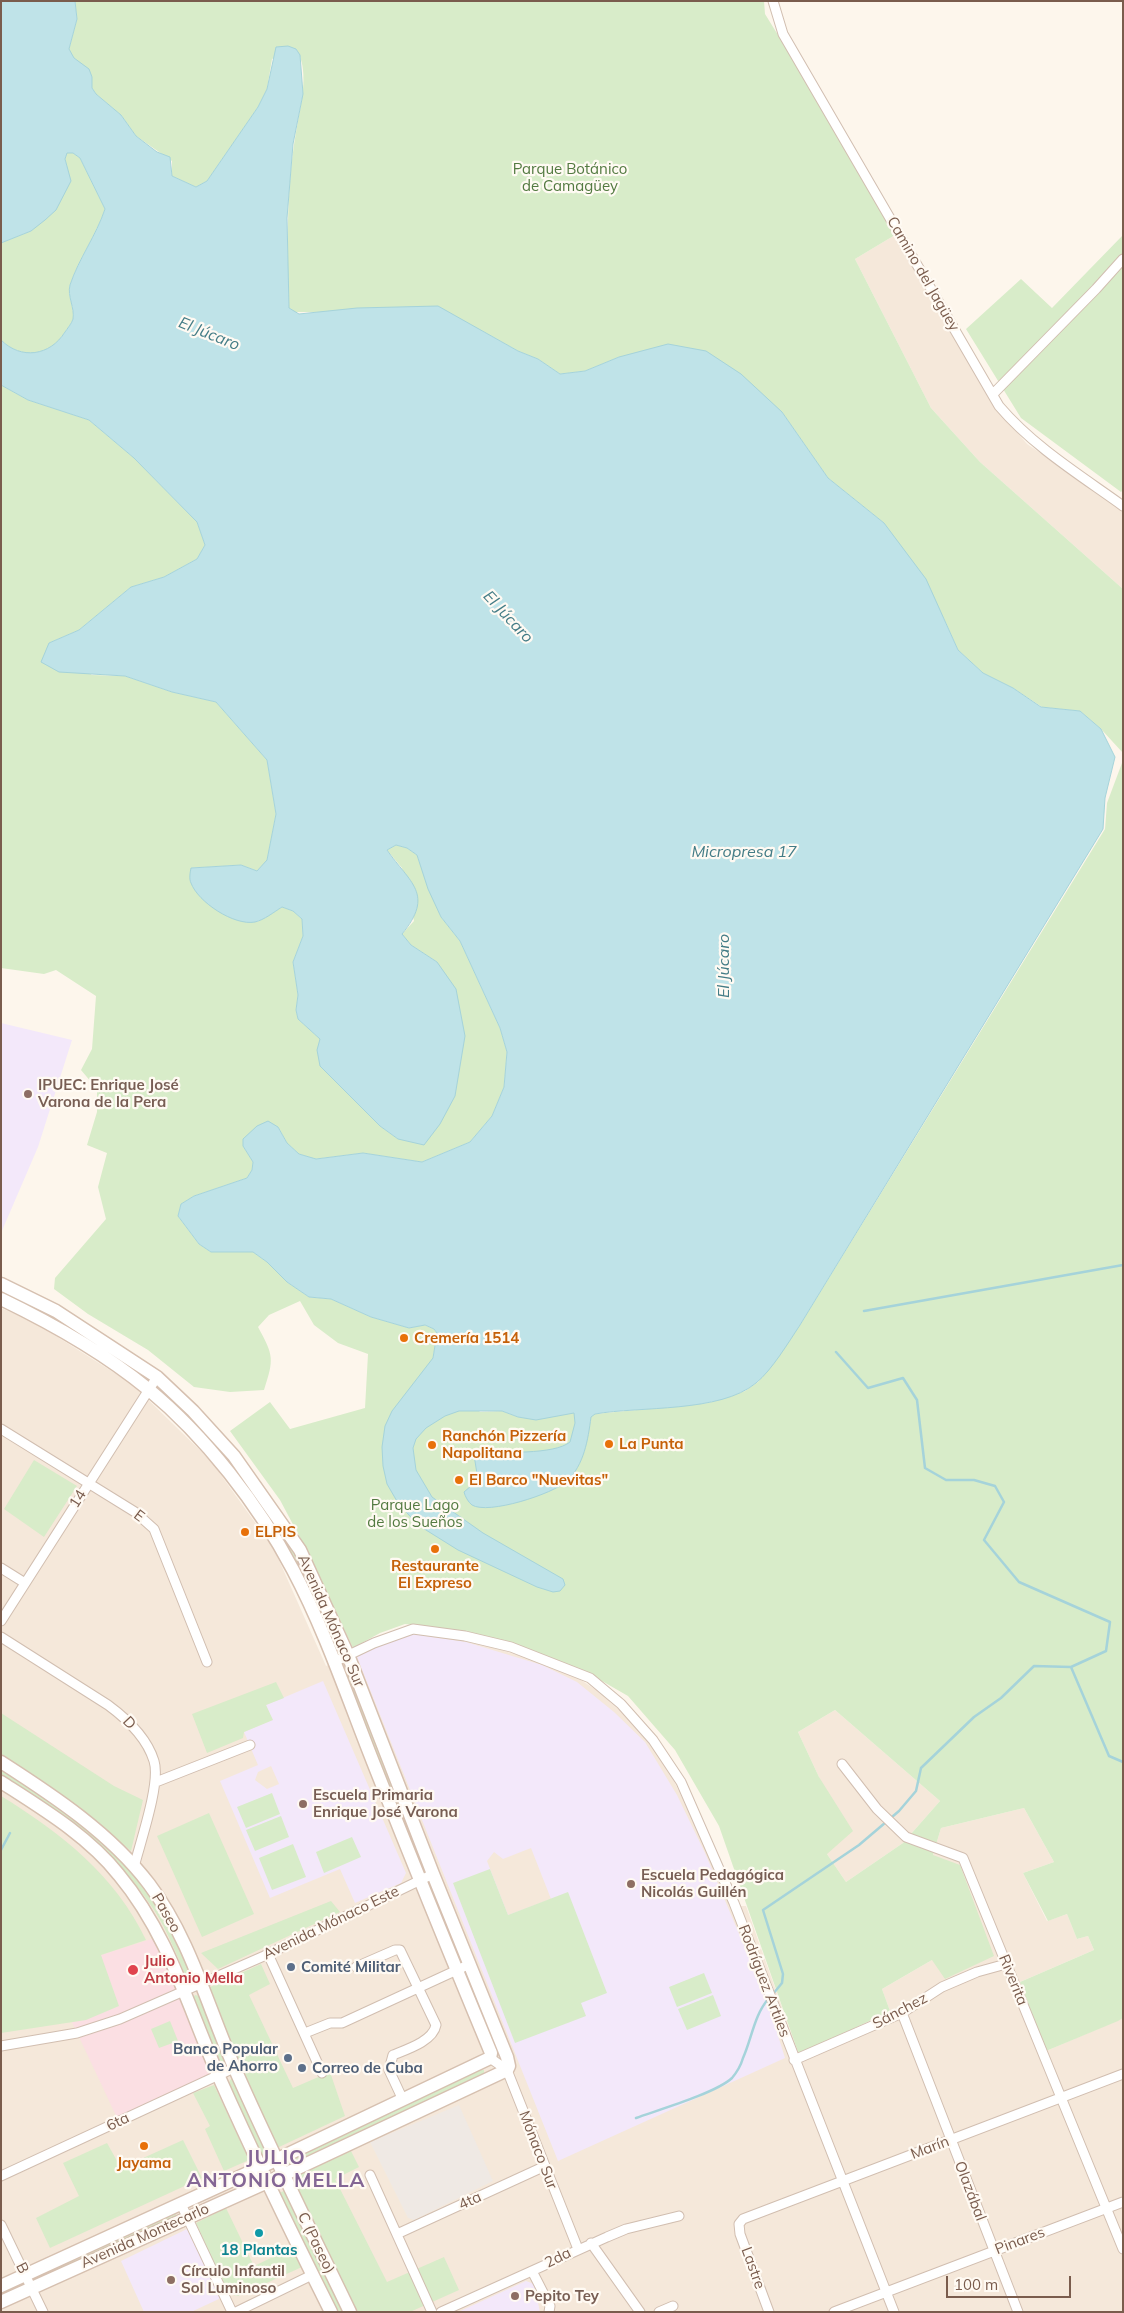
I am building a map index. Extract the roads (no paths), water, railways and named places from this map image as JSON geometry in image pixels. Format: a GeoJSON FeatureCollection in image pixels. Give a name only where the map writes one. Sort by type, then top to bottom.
{"type":"FeatureCollection","features":[{"type":"Feature","properties":{"kind":"main road","name":"Avenida Mónaco Sur"},"geometry":{"type":"LineString","coordinates":[[1,1284],[56,1311],[157,1377],[193,1410],[234,1456],[300,1550],[348,1655],[433,1874],[507,2057],[509,2066],[507,2070]]}},
{"type":"Feature","properties":{"kind":"main road","name":"Avenida Mónaco Sur"},"geometry":{"type":"LineString","coordinates":[[1,1299],[59,1328],[148,1389],[176,1415],[226,1468],[263,1520],[286,1558],[334,1662],[419,1880],[491,2053],[490,2058]]}},
{"type":"Feature","properties":{"kind":"main road"},"geometry":{"type":"LineString","coordinates":[[286,1558],[300,1550]]}},
{"type":"Feature","properties":{"kind":"main road","name":"Paseo"},"geometry":{"type":"LineString","coordinates":[[1,1762],[72,1810],[134,1867],[171,1917],[234,2068],[283,2175]]}},
{"type":"Feature","properties":{"kind":"main road","name":"Paseo"},"geometry":{"type":"LineString","coordinates":[[1,1782],[55,1817],[91,1846],[118,1872],[136,1895],[161,1936],[218,2075],[267,2182]]}},
{"type":"Feature","properties":{"kind":"main road","name":"Avenida Montecarlo"},"geometry":{"type":"LineString","coordinates":[[1,2286],[261,2167],[490,2058]]}},
{"type":"Feature","properties":{"kind":"main road","name":"Avenida Montecarlo"},"geometry":{"type":"LineString","coordinates":[[1,2302],[283,2175],[507,2070]]}},
{"type":"Feature","properties":{"kind":"main road","name":"C (Paseo)"},"geometry":{"type":"LineString","coordinates":[[283,2175],[350,2312]]}},
{"type":"Feature","properties":{"kind":"main road","name":"C (Paseo)"},"geometry":{"type":"LineString","coordinates":[[267,2182],[331,2312]]}},
{"type":"Feature","properties":{"kind":"street","name":"Camino del Jagüey"},"geometry":{"type":"LineString","coordinates":[[773,1],[783,34],[993,394],[1016,426],[1042,448],[1123,506]]}},
{"type":"Feature","properties":{"kind":"street"},"geometry":{"type":"LineString","coordinates":[[993,394],[1123,259]]}},
{"type":"Feature","properties":{"kind":"street","name":"14"},"geometry":{"type":"LineString","coordinates":[[1,1621],[157,1377]]}},
{"type":"Feature","properties":{"kind":"street","name":"E"},"geometry":{"type":"LineString","coordinates":[[1,1429],[135,1512],[154,1529],[207,1662]]}},
{"type":"Feature","properties":{"kind":"street"},"geometry":{"type":"LineString","coordinates":[[1,1568],[25,1583]]}},
{"type":"Feature","properties":{"kind":"street","name":"Rodríguez Artiles"},"geometry":{"type":"LineString","coordinates":[[334,1662],[414,1629],[465,1636],[510,1647],[590,1678],[621,1704],[653,1740],[681,1782],[734,1903],[894,2312]]}},
{"type":"Feature","properties":{"kind":"street","name":"D"},"geometry":{"type":"LineString","coordinates":[[1,1637],[120,1714],[143,1738],[155,1762],[156,1782],[134,1867]]}},
{"type":"Feature","properties":{"kind":"street"},"geometry":{"type":"LineString","coordinates":[[156,1782],[250,1745]]}},
{"type":"Feature","properties":{"kind":"street","name":"Riverita"},"geometry":{"type":"LineString","coordinates":[[842,1764],[877,1808],[906,1836],[963,1858],[1123,2248]]}},
{"type":"Feature","properties":{"kind":"street","name":"Avenida Mónaco Este"},"geometry":{"type":"LineString","coordinates":[[1,2046],[77,2033],[120,2019],[268,1954],[433,1874]]}},
{"type":"Feature","properties":{"kind":"street"},"geometry":{"type":"LineString","coordinates":[[356,1967],[394,1950],[400,1950],[436,2025],[435,2032],[428,2038],[393,2055],[389,2070],[403,2100]]}},
{"type":"Feature","properties":{"kind":"street"},"geometry":{"type":"LineString","coordinates":[[268,1954],[322,2073]]}},
{"type":"Feature","properties":{"kind":"street"},"geometry":{"type":"LineString","coordinates":[[305,2033],[330,2023],[342,2024],[470,1964]]}},
{"type":"Feature","properties":{"kind":"street","name":"Sánchez"},"geometry":{"type":"LineString","coordinates":[[794,2060],[902,2013],[942,1987],[977,1972],[1006,1964]]}},
{"type":"Feature","properties":{"kind":"street","name":"Olazábal"},"geometry":{"type":"LineString","coordinates":[[902,2013],[1018,2312]]}},
{"type":"Feature","properties":{"kind":"street"},"geometry":{"type":"LineString","coordinates":[[490,2058],[507,2070]]}},
{"type":"Feature","properties":{"kind":"street","name":"6ta"},"geometry":{"type":"LineString","coordinates":[[1,2176],[234,2068]]}},
{"type":"Feature","properties":{"kind":"street","name":"Mónaco Sur"},"geometry":{"type":"LineString","coordinates":[[507,2070],[544,2168],[578,2249]]}},
{"type":"Feature","properties":{"kind":"street","name":"Marín"},"geometry":{"type":"LineString","coordinates":[[739,2224],[743,2219],[842,2183],[1123,2074]]}},
{"type":"Feature","properties":{"kind":"street","name":"4ta"},"geometry":{"type":"LineString","coordinates":[[397,2234],[544,2168]]}},
{"type":"Feature","properties":{"kind":"street"},"geometry":{"type":"LineString","coordinates":[[370,2175],[432,2312]]}},
{"type":"Feature","properties":{"kind":"street","name":"Pinares"},"geometry":{"type":"LineString","coordinates":[[834,2312],[1123,2202]]}},
{"type":"Feature","properties":{"kind":"street"},"geometry":{"type":"LineString","coordinates":[[180,2204],[232,2312]]}},
{"type":"Feature","properties":{"kind":"street","name":"2da"},"geometry":{"type":"LineString","coordinates":[[441,2312],[590,2243],[626,2229],[679,2216]]}},
{"type":"Feature","properties":{"kind":"street","name":"Lastre"},"geometry":{"type":"LineString","coordinates":[[739,2224],[740,2234],[769,2312]]}},
{"type":"Feature","properties":{"kind":"street","name":"B"},"geometry":{"type":"LineString","coordinates":[[1,2225],[43,2312]]}},
{"type":"Feature","properties":{"kind":"street"},"geometry":{"type":"LineString","coordinates":[[590,2243],[640,2312]]}},
{"type":"Feature","properties":{"kind":"street"},"geometry":{"type":"LineString","coordinates":[[532,2271],[550,2306],[550,2312]]}},
{"type":"Feature","properties":{"kind":"street"},"geometry":{"type":"LineString","coordinates":[[236,2312],[312,2275]]}},
{"type":"Feature","properties":{"kind":"street"},"geometry":{"type":"LineString","coordinates":[[659,2312],[673,2306]]}},
{"type":"Feature","properties":{"kind":"water","name":"Micropresa 17"},"geometry":{"type":"Polygon","coordinates":[[[1,1],[75,1],[77,19],[69,49],[74,58],[89,69],[92,77],[92,88],[96,94],[121,115],[136,136],[157,152],[170,157],[172,176],[196,187],[207,181],[258,107],[267,89],[276,47],[288,46],[296,49],[300,55],[303,94],[293,144],[287,218],[289,308],[299,314],[357,308],[438,306],[518,351],[538,359],[560,374],[585,371],[619,357],[668,344],[706,351],[741,374],[782,412],[828,478],[884,523],[926,579],[958,650],[983,673],[1013,688],[1041,707],[1080,711],[1101,729],[1115,757],[1105,798],[1103,829],[800,1325],[780,1356],[762,1378],[741,1393],[701,1404],[595,1414],[591,1417],[587,1443],[573,1475],[560,1486],[548,1492],[505,1505],[480,1507],[472,1505],[467,1499],[464,1492],[478,1480],[474,1455],[481,1452],[540,1451],[562,1446],[570,1442],[575,1423],[574,1413],[536,1420],[518,1417],[502,1411],[459,1411],[445,1416],[426,1428],[416,1439],[413,1448],[416,1470],[432,1497],[483,1533],[563,1579],[565,1585],[560,1591],[553,1592],[537,1587],[458,1550],[418,1525],[398,1503],[387,1484],[383,1466],[382,1447],[385,1426],[392,1411],[433,1358],[437,1333],[434,1329],[425,1325],[409,1328],[371,1317],[331,1299],[309,1297],[287,1282],[267,1262],[253,1252],[211,1252],[199,1244],[178,1216],[181,1204],[194,1196],[247,1178],[252,1170],[253,1162],[243,1146],[243,1139],[257,1126],[268,1121],[278,1127],[287,1143],[299,1154],[316,1159],[363,1153],[422,1162],[470,1142],[492,1116],[504,1087],[507,1052],[500,1028],[460,941],[441,917],[428,889],[417,855],[407,848],[396,845],[387,850],[411,881],[416,889],[418,899],[417,909],[412,920],[402,934],[411,945],[437,962],[456,989],[465,1036],[455,1096],[440,1124],[424,1145],[398,1139],[380,1126],[320,1066],[317,1050],[320,1039],[298,1019],[296,1010],[298,995],[293,962],[303,936],[302,919],[293,911],[282,907],[255,922],[237,920],[209,905],[201,898],[190,881],[191,868],[241,865],[257,871],[267,860],[276,814],[267,760],[216,702],[172,692],[125,676],[59,672],[41,662],[49,643],[79,630],[131,587],[164,577],[197,559],[205,545],[197,522],[134,458],[89,420],[28,400],[1,385],[1,340],[17,351],[35,352],[51,346],[59,340],[71,324],[73,311],[69,293],[70,285],[105,209],[80,158],[73,153],[67,153],[65,159],[71,181],[56,210],[31,231],[1,243],[1,1]]]}},
{"type":"Feature","properties":{"kind":"waterway"},"geometry":{"type":"LineString","coordinates":[[864,1311],[1123,1265]]}},
{"type":"Feature","properties":{"kind":"waterway"},"geometry":{"type":"LineString","coordinates":[[836,1352],[868,1388],[903,1378],[917,1400],[925,1468],[946,1480],[974,1480],[995,1486],[1004,1502],[984,1540],[1019,1582],[1110,1622],[1106,1651],[1071,1667],[1109,1756],[1123,1762]]}},
{"type":"Feature","properties":{"kind":"waterway"},"geometry":{"type":"LineString","coordinates":[[773,1994],[782,1983],[783,1974],[763,1910],[859,1845],[899,1811],[916,1791],[921,1768],[974,1717],[1001,1698],[1034,1666],[1071,1667]]}},
{"type":"Feature","properties":{"kind":"waterway"},"geometry":{"type":"LineString","coordinates":[[1,1850],[10,1833]]}},
{"type":"Feature","properties":{"kind":"waterway"},"geometry":{"type":"LineString","coordinates":[[636,2118],[700,2095],[724,2084],[732,2078],[741,2063],[760,2012],[769,1998]]}},
{"type":"Feature","properties":{"kind":"place","name":"IPUEC: Enrique José Varona de la Pera"},"geometry":{"type":"Point","coordinates":[28,1094]}},
{"type":"Feature","properties":{"kind":"place","name":"Cremería 1514"},"geometry":{"type":"Point","coordinates":[404,1338]}},
{"type":"Feature","properties":{"kind":"place","name":"La Punta"},"geometry":{"type":"Point","coordinates":[609,1444]}},
{"type":"Feature","properties":{"kind":"place","name":"Ranchón Pizzería Napolitana"},"geometry":{"type":"Point","coordinates":[432,1445]}},
{"type":"Feature","properties":{"kind":"place","name":"El Barco \"Nuevitas\""},"geometry":{"type":"Point","coordinates":[459,1480]}},
{"type":"Feature","properties":{"kind":"place","name":"ELPIS"},"geometry":{"type":"Point","coordinates":[245,1532]}},
{"type":"Feature","properties":{"kind":"place","name":"Restaurante El Expreso"},"geometry":{"type":"Point","coordinates":[435,1549]}},
{"type":"Feature","properties":{"kind":"place","name":"Escuela Primaria Enrique José Varona"},"geometry":{"type":"Point","coordinates":[303,1804]}},
{"type":"Feature","properties":{"kind":"place","name":"Escuela Pedagógica Nicolás Guillén"},"geometry":{"type":"Point","coordinates":[631,1884]}},
{"type":"Feature","properties":{"kind":"place","name":"Comité Militar"},"geometry":{"type":"Point","coordinates":[291,1967]}},
{"type":"Feature","properties":{"kind":"place","name":"Julio Antonio Mella"},"geometry":{"type":"Point","coordinates":[133,1970]}},
{"type":"Feature","properties":{"kind":"place","name":"Banco Popular de Ahorro"},"geometry":{"type":"Point","coordinates":[288,2058]}},
{"type":"Feature","properties":{"kind":"place","name":"Correo de Cuba"},"geometry":{"type":"Point","coordinates":[302,2068]}},
{"type":"Feature","properties":{"kind":"place","name":"Jayama"},"geometry":{"type":"Point","coordinates":[144,2146]}},
{"type":"Feature","properties":{"kind":"place","name":"18 Plantas"},"geometry":{"type":"Point","coordinates":[259,2233]}},
{"type":"Feature","properties":{"kind":"place","name":"Círculo Infantil Sol Luminoso"},"geometry":{"type":"Point","coordinates":[171,2280]}},
{"type":"Feature","properties":{"kind":"place","name":"Pepito Tey"},"geometry":{"type":"Point","coordinates":[515,2296]}},
{"type":"Feature","properties":{"kind":"district","name":"JULIO ANTONIO MELLA"},"geometry":{"type":"Point","coordinates":[276,2170]}},
{"type":"Feature","properties":{"kind":"park label","name":"Parque Botánico de Camagüey"},"geometry":{"type":"Point","coordinates":[570,178]}},
{"type":"Feature","properties":{"kind":"park label","name":"Parque Lago de los Sueños"},"geometry":{"type":"Point","coordinates":[415,1514]}},
{"type":"Feature","properties":{"kind":"water label","name":"El Júcaro"},"geometry":{"type":"Point","coordinates":[209,334]}},
{"type":"Feature","properties":{"kind":"water label","name":"El Júcaro"},"geometry":{"type":"Point","coordinates":[508,617]}},
{"type":"Feature","properties":{"kind":"water label","name":"El Júcaro"},"geometry":{"type":"Point","coordinates":[724,966]}}]}
